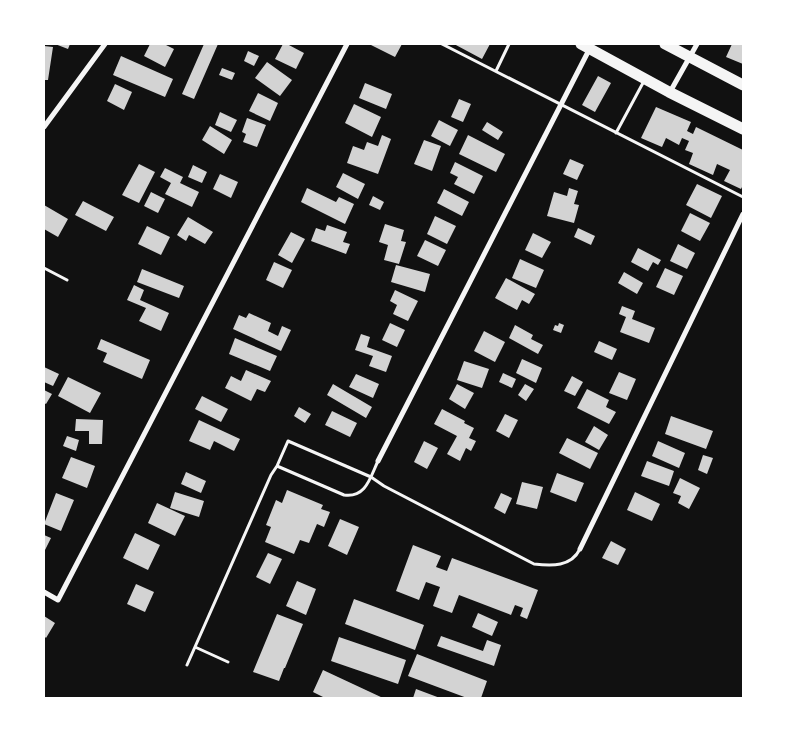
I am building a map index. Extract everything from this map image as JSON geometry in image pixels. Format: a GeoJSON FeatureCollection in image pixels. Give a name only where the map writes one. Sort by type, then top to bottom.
{"type":"FeatureCollection","features":[{"type":"Feature","properties":{"kind":"main road"},"geometry":{"type":"LineString","coordinates":[[665,44],[743,85]]}},
{"type":"Feature","properties":{"kind":"main road"},"geometry":{"type":"LineString","coordinates":[[588,45],[645,79],[743,129]]}},
{"type":"Feature","properties":{"kind":"street"},"geometry":{"type":"LineString","coordinates":[[44,127],[105,44]]}},
{"type":"Feature","properties":{"kind":"street"},"geometry":{"type":"LineString","coordinates":[[44,592],[58,600],[347,44]]}},
{"type":"Feature","properties":{"kind":"street"},"geometry":{"type":"LineString","coordinates":[[669,92],[697,44]]}},
{"type":"Feature","properties":{"kind":"street"},"geometry":{"type":"LineString","coordinates":[[378,461],[561,105],[588,45]]}},
{"type":"Feature","properties":{"kind":"street"},"geometry":{"type":"LineString","coordinates":[[580,549],[743,214]]}},
{"type":"Feature","properties":{"kind":"lane"},"geometry":{"type":"LineString","coordinates":[[442,44],[743,197]]}},
{"type":"Feature","properties":{"kind":"lane"},"geometry":{"type":"LineString","coordinates":[[496,71],[510,44]]}},
{"type":"Feature","properties":{"kind":"lane"},"geometry":{"type":"LineString","coordinates":[[616,133],[645,79]]}},
{"type":"Feature","properties":{"kind":"lane"},"geometry":{"type":"LineString","coordinates":[[44,268],[67,280]]}},
{"type":"Feature","properties":{"kind":"lane"},"geometry":{"type":"LineString","coordinates":[[187,664],[288,441],[371,477],[384,486],[534,564],[549,566],[562,564],[576,555],[580,549]]}},
{"type":"Feature","properties":{"kind":"lane"},"geometry":{"type":"LineString","coordinates":[[277,466],[344,495],[353,496],[366,488],[378,461]]}},
{"type":"Feature","properties":{"kind":"lane"},"geometry":{"type":"LineString","coordinates":[[195,647],[228,662]]}},
{"type":"Feature","properties":{"kind":"building"},"geometry":{"type":"Polygon","coordinates":[[[55,44],[70,44],[68,49],[55,44]]]}},
{"type":"Feature","properties":{"kind":"building"},"geometry":{"type":"Polygon","coordinates":[[[150,44],[164,44],[174,49],[165,67],[144,56],[150,44]]]}},
{"type":"Feature","properties":{"kind":"building"},"geometry":{"type":"Polygon","coordinates":[[[204,44],[218,44],[194,99],[182,94],[204,44]]]}},
{"type":"Feature","properties":{"kind":"building"},"geometry":{"type":"Polygon","coordinates":[[[283,44],[287,44],[304,53],[296,69],[275,59],[283,44]]]}},
{"type":"Feature","properties":{"kind":"building"},"geometry":{"type":"Polygon","coordinates":[[[369,44],[402,44],[395,57],[369,44]]]}},
{"type":"Feature","properties":{"kind":"building"},"geometry":{"type":"Polygon","coordinates":[[[454,44],[490,44],[482,59],[454,44]]]}},
{"type":"Feature","properties":{"kind":"building"},"geometry":{"type":"Polygon","coordinates":[[[732,44],[743,44],[743,64],[726,57],[732,44]]]}},
{"type":"Feature","properties":{"kind":"building"},"geometry":{"type":"Polygon","coordinates":[[[44,46],[53,47],[48,80],[44,80],[44,46]]]}},
{"type":"Feature","properties":{"kind":"building"},"geometry":{"type":"Polygon","coordinates":[[[248,51],[259,56],[254,66],[244,61],[248,51]]]}},
{"type":"Feature","properties":{"kind":"building"},"geometry":{"type":"Polygon","coordinates":[[[121,56],[173,79],[165,97],[113,75],[121,56]]]}},
{"type":"Feature","properties":{"kind":"building"},"geometry":{"type":"Polygon","coordinates":[[[267,62],[292,80],[280,96],[255,78],[267,62]]]}},
{"type":"Feature","properties":{"kind":"building"},"geometry":{"type":"Polygon","coordinates":[[[222,68],[235,73],[232,80],[219,75],[222,68]]]}},
{"type":"Feature","properties":{"kind":"building"},"geometry":{"type":"Polygon","coordinates":[[[598,76],[611,83],[595,112],[582,105],[598,76]]]}},
{"type":"Feature","properties":{"kind":"building"},"geometry":{"type":"Polygon","coordinates":[[[365,83],[392,94],[386,109],[359,98],[365,83]]]}},
{"type":"Feature","properties":{"kind":"building"},"geometry":{"type":"Polygon","coordinates":[[[115,84],[132,92],[124,110],[107,101],[115,84]]]}},
{"type":"Feature","properties":{"kind":"building"},"geometry":{"type":"Polygon","coordinates":[[[258,93],[278,103],[270,121],[249,111],[258,93]]]}},
{"type":"Feature","properties":{"kind":"building"},"geometry":{"type":"Polygon","coordinates":[[[459,99],[471,104],[463,122],[451,117],[459,99]]]}},
{"type":"Feature","properties":{"kind":"building"},"geometry":{"type":"Polygon","coordinates":[[[354,104],[381,117],[372,137],[345,123],[354,104]]]}},
{"type":"Feature","properties":{"kind":"building"},"geometry":{"type":"Polygon","coordinates":[[[656,107],[691,122],[687,131],[693,134],[696,127],[743,150],[743,185],[741,189],[724,181],[730,170],[717,164],[713,175],[689,164],[693,153],[685,150],[689,141],[682,138],[679,145],[666,138],[662,147],[641,138],[656,107]]]}},
{"type":"Feature","properties":{"kind":"building"},"geometry":{"type":"Polygon","coordinates":[[[220,112],[237,120],[231,132],[215,125],[220,112]]]}},
{"type":"Feature","properties":{"kind":"building"},"geometry":{"type":"Polygon","coordinates":[[[247,118],[266,125],[257,147],[243,142],[246,134],[242,132],[247,118]]]}},
{"type":"Feature","properties":{"kind":"building"},"geometry":{"type":"Polygon","coordinates":[[[439,120],[458,130],[450,146],[431,136],[439,120]]]}},
{"type":"Feature","properties":{"kind":"building"},"geometry":{"type":"Polygon","coordinates":[[[487,122],[503,132],[498,140],[482,130],[487,122]]]}},
{"type":"Feature","properties":{"kind":"building"},"geometry":{"type":"Polygon","coordinates":[[[210,126],[232,140],[224,154],[202,140],[210,126]]]}},
{"type":"Feature","properties":{"kind":"building"},"geometry":{"type":"Polygon","coordinates":[[[382,135],[391,139],[378,174],[347,163],[353,146],[364,150],[367,142],[378,146],[382,135]]]}},
{"type":"Feature","properties":{"kind":"building"},"geometry":{"type":"Polygon","coordinates":[[[468,135],[505,154],[496,172],[459,154],[468,135]]]}},
{"type":"Feature","properties":{"kind":"building"},"geometry":{"type":"Polygon","coordinates":[[[424,140],[441,146],[432,171],[414,164],[424,140]]]}},
{"type":"Feature","properties":{"kind":"building"},"geometry":{"type":"Polygon","coordinates":[[[570,159],[584,165],[577,180],[563,174],[570,159]]]}},
{"type":"Feature","properties":{"kind":"building"},"geometry":{"type":"Polygon","coordinates":[[[455,162],[483,176],[474,194],[454,184],[458,177],[450,173],[455,162]]]}},
{"type":"Feature","properties":{"kind":"building"},"geometry":{"type":"Polygon","coordinates":[[[139,164],[155,172],[139,203],[122,195],[139,164]]]}},
{"type":"Feature","properties":{"kind":"building"},"geometry":{"type":"Polygon","coordinates":[[[193,165],[207,172],[202,183],[188,177],[193,165]]]}},
{"type":"Feature","properties":{"kind":"building"},"geometry":{"type":"Polygon","coordinates":[[[165,168],[183,177],[180,183],[199,192],[192,207],[165,194],[171,183],[160,177],[165,168]]]}},
{"type":"Feature","properties":{"kind":"building"},"geometry":{"type":"Polygon","coordinates":[[[343,173],[365,184],[358,199],[336,187],[343,173]]]}},
{"type":"Feature","properties":{"kind":"building"},"geometry":{"type":"Polygon","coordinates":[[[220,174],[238,182],[231,198],[213,189],[220,174]]]}},
{"type":"Feature","properties":{"kind":"building"},"geometry":{"type":"Polygon","coordinates":[[[697,184],[722,196],[711,218],[686,205],[697,184]]]}},
{"type":"Feature","properties":{"kind":"building"},"geometry":{"type":"Polygon","coordinates":[[[307,188],[336,202],[339,197],[354,204],[345,224],[301,202],[307,188]]]}},
{"type":"Feature","properties":{"kind":"building"},"geometry":{"type":"Polygon","coordinates":[[[569,188],[578,191],[574,204],[579,205],[574,223],[547,216],[554,192],[567,196],[569,188]]]}},
{"type":"Feature","properties":{"kind":"building"},"geometry":{"type":"Polygon","coordinates":[[[444,189],[469,202],[462,216],[437,203],[444,189]]]}},
{"type":"Feature","properties":{"kind":"building"},"geometry":{"type":"Polygon","coordinates":[[[151,192],[165,199],[158,213],[144,206],[151,192]]]}},
{"type":"Feature","properties":{"kind":"building"},"geometry":{"type":"Polygon","coordinates":[[[373,196],[384,202],[380,210],[369,205],[373,196]]]}},
{"type":"Feature","properties":{"kind":"building"},"geometry":{"type":"Polygon","coordinates":[[[83,201],[114,217],[106,231],[75,215],[83,201]]]}},
{"type":"Feature","properties":{"kind":"building"},"geometry":{"type":"Polygon","coordinates":[[[44,205],[68,219],[58,237],[44,229],[44,205]]]}},
{"type":"Feature","properties":{"kind":"building"},"geometry":{"type":"Polygon","coordinates":[[[690,213],[710,223],[700,241],[681,231],[690,213]]]}},
{"type":"Feature","properties":{"kind":"building"},"geometry":{"type":"Polygon","coordinates":[[[435,216],[456,226],[447,244],[427,234],[435,216]]]}},
{"type":"Feature","properties":{"kind":"building"},"geometry":{"type":"Polygon","coordinates":[[[188,217],[213,232],[205,244],[189,235],[186,241],[177,235],[188,217]]]}},
{"type":"Feature","properties":{"kind":"building"},"geometry":{"type":"Polygon","coordinates":[[[385,224],[404,230],[401,241],[406,242],[399,264],[384,260],[388,245],[379,242],[385,224]]]}},
{"type":"Feature","properties":{"kind":"building"},"geometry":{"type":"Polygon","coordinates":[[[327,225],[347,232],[343,242],[350,244],[346,254],[311,241],[316,228],[325,231],[327,225]]]}},
{"type":"Feature","properties":{"kind":"building"},"geometry":{"type":"Polygon","coordinates":[[[147,226],[170,237],[161,255],[138,244],[147,226]]]}},
{"type":"Feature","properties":{"kind":"building"},"geometry":{"type":"Polygon","coordinates":[[[578,228],[595,236],[591,245],[574,237],[578,228]]]}},
{"type":"Feature","properties":{"kind":"building"},"geometry":{"type":"Polygon","coordinates":[[[291,232],[305,239],[292,263],[278,255],[291,232]]]}},
{"type":"Feature","properties":{"kind":"building"},"geometry":{"type":"Polygon","coordinates":[[[533,233],[551,242],[542,258],[525,250],[533,233]]]}},
{"type":"Feature","properties":{"kind":"building"},"geometry":{"type":"Polygon","coordinates":[[[425,240],[446,250],[438,266],[417,256],[425,240]]]}},
{"type":"Feature","properties":{"kind":"building"},"geometry":{"type":"Polygon","coordinates":[[[678,244],[695,253],[687,269],[670,261],[678,244]]]}},
{"type":"Feature","properties":{"kind":"building"},"geometry":{"type":"Polygon","coordinates":[[[638,248],[661,260],[658,265],[653,262],[648,271],[631,262],[638,248]]]}},
{"type":"Feature","properties":{"kind":"building"},"geometry":{"type":"Polygon","coordinates":[[[520,259],[544,270],[536,288],[512,278],[520,259]]]}},
{"type":"Feature","properties":{"kind":"building"},"geometry":{"type":"Polygon","coordinates":[[[274,262],[292,270],[283,288],[266,280],[274,262]]]}},
{"type":"Feature","properties":{"kind":"building"},"geometry":{"type":"Polygon","coordinates":[[[396,265],[430,274],[425,292],[391,282],[396,265]]]}},
{"type":"Feature","properties":{"kind":"building"},"geometry":{"type":"Polygon","coordinates":[[[665,268],[683,276],[674,295],[656,287],[665,268]]]}},
{"type":"Feature","properties":{"kind":"building"},"geometry":{"type":"Polygon","coordinates":[[[142,269],[184,286],[179,298],[137,282],[142,269]]]}},
{"type":"Feature","properties":{"kind":"building"},"geometry":{"type":"Polygon","coordinates":[[[624,272],[643,283],[637,294],[618,283],[624,272]]]}},
{"type":"Feature","properties":{"kind":"building"},"geometry":{"type":"Polygon","coordinates":[[[506,278],[535,294],[529,304],[522,300],[517,310],[495,298],[506,278]]]}},
{"type":"Feature","properties":{"kind":"building"},"geometry":{"type":"Polygon","coordinates":[[[134,285],[144,290],[140,300],[169,313],[161,331],[139,321],[146,308],[127,300],[134,285]]]}},
{"type":"Feature","properties":{"kind":"building"},"geometry":{"type":"Polygon","coordinates":[[[395,290],[418,301],[408,321],[393,314],[397,305],[390,301],[395,290]]]}},
{"type":"Feature","properties":{"kind":"building"},"geometry":{"type":"Polygon","coordinates":[[[622,306],[635,311],[632,319],[655,328],[649,343],[620,332],[626,317],[619,314],[622,306]]]}},
{"type":"Feature","properties":{"kind":"building"},"geometry":{"type":"Polygon","coordinates":[[[249,313],[271,323],[268,331],[278,336],[282,326],[291,330],[281,351],[233,329],[239,315],[246,318],[249,313]]]}},
{"type":"Feature","properties":{"kind":"building"},"geometry":{"type":"Polygon","coordinates":[[[390,323],[405,330],[397,347],[382,340],[390,323]]]}},
{"type":"Feature","properties":{"kind":"building"},"geometry":{"type":"Polygon","coordinates":[[[559,323],[564,325],[561,333],[553,330],[555,325],[558,326],[559,323]]]}},
{"type":"Feature","properties":{"kind":"building"},"geometry":{"type":"Polygon","coordinates":[[[515,325],[533,335],[531,339],[543,345],[538,354],[509,338],[515,325]]]}},
{"type":"Feature","properties":{"kind":"building"},"geometry":{"type":"Polygon","coordinates":[[[484,331],[505,342],[495,362],[474,351],[484,331]]]}},
{"type":"Feature","properties":{"kind":"building"},"geometry":{"type":"Polygon","coordinates":[[[361,334],[370,337],[367,347],[392,356],[386,372],[369,366],[373,356],[355,350],[361,334]]]}},
{"type":"Feature","properties":{"kind":"building"},"geometry":{"type":"Polygon","coordinates":[[[235,338],[277,356],[270,371],[229,354],[235,338]]]}},
{"type":"Feature","properties":{"kind":"building"},"geometry":{"type":"Polygon","coordinates":[[[101,339],[150,360],[142,379],[103,362],[107,353],[97,349],[101,339]]]}},
{"type":"Feature","properties":{"kind":"building"},"geometry":{"type":"Polygon","coordinates":[[[599,341],[617,349],[612,360],[594,352],[599,341]]]}},
{"type":"Feature","properties":{"kind":"building"},"geometry":{"type":"Polygon","coordinates":[[[522,359],[542,368],[536,383],[516,373],[522,359]]]}},
{"type":"Feature","properties":{"kind":"building"},"geometry":{"type":"Polygon","coordinates":[[[464,361],[489,369],[482,388],[457,380],[464,361]]]}},
{"type":"Feature","properties":{"kind":"building"},"geometry":{"type":"Polygon","coordinates":[[[44,367],[59,374],[53,386],[44,382],[44,367]]]}},
{"type":"Feature","properties":{"kind":"building"},"geometry":{"type":"Polygon","coordinates":[[[246,370],[271,381],[265,392],[257,389],[251,401],[225,388],[231,376],[241,381],[246,370]]]}},
{"type":"Feature","properties":{"kind":"building"},"geometry":{"type":"Polygon","coordinates":[[[619,372],[636,379],[627,400],[609,393],[619,372]]]}},
{"type":"Feature","properties":{"kind":"building"},"geometry":{"type":"Polygon","coordinates":[[[503,373],[516,379],[512,388],[499,382],[503,373]]]}},
{"type":"Feature","properties":{"kind":"building"},"geometry":{"type":"Polygon","coordinates":[[[356,374],[379,384],[373,398],[349,387],[356,374]]]}},
{"type":"Feature","properties":{"kind":"building"},"geometry":{"type":"Polygon","coordinates":[[[572,376],[583,382],[575,396],[564,391],[572,376]]]}},
{"type":"Feature","properties":{"kind":"building"},"geometry":{"type":"Polygon","coordinates":[[[68,377],[101,393],[90,413],[58,396],[68,377]]]}},
{"type":"Feature","properties":{"kind":"building"},"geometry":{"type":"Polygon","coordinates":[[[333,384],[372,407],[366,418],[327,395],[333,384]]]}},
{"type":"Feature","properties":{"kind":"building"},"geometry":{"type":"Polygon","coordinates":[[[457,384],[474,393],[465,409],[449,399],[457,384]]]}},
{"type":"Feature","properties":{"kind":"building"},"geometry":{"type":"Polygon","coordinates":[[[525,384],[534,389],[526,401],[518,395],[525,384]]]}},
{"type":"Feature","properties":{"kind":"building"},"geometry":{"type":"Polygon","coordinates":[[[587,389],[609,400],[606,407],[616,412],[609,424],[577,408],[587,389]]]}},
{"type":"Feature","properties":{"kind":"building"},"geometry":{"type":"Polygon","coordinates":[[[44,390],[52,394],[46,404],[44,403],[44,390]]]}},
{"type":"Feature","properties":{"kind":"building"},"geometry":{"type":"Polygon","coordinates":[[[202,396],[228,409],[221,422],[195,409],[202,396]]]}},
{"type":"Feature","properties":{"kind":"building"},"geometry":{"type":"Polygon","coordinates":[[[299,407],[311,414],[305,423],[294,416],[299,407]]]}},
{"type":"Feature","properties":{"kind":"building"},"geometry":{"type":"Polygon","coordinates":[[[442,409],[474,428],[469,438],[476,441],[471,451],[466,448],[460,461],[447,454],[457,436],[434,424],[442,409]]]}},
{"type":"Feature","properties":{"kind":"building"},"geometry":{"type":"Polygon","coordinates":[[[332,411],[357,423],[350,437],[325,425],[332,411]]]}},
{"type":"Feature","properties":{"kind":"building"},"geometry":{"type":"Polygon","coordinates":[[[505,414],[518,420],[509,438],[496,431],[505,414]]]}},
{"type":"Feature","properties":{"kind":"building"},"geometry":{"type":"Polygon","coordinates":[[[671,416],[713,431],[706,449],[665,434],[671,416]]]}},
{"type":"Feature","properties":{"kind":"building"},"geometry":{"type":"Polygon","coordinates":[[[76,419],[103,420],[102,444],[89,444],[89,431],[75,431],[76,419]]]}},
{"type":"Feature","properties":{"kind":"building"},"geometry":{"type":"Polygon","coordinates":[[[199,420],[240,439],[234,451],[214,441],[210,450],[189,441],[199,420]]]}},
{"type":"Feature","properties":{"kind":"building"},"geometry":{"type":"Polygon","coordinates":[[[594,426],[608,435],[599,450],[585,442],[594,426]]]}},
{"type":"Feature","properties":{"kind":"building"},"geometry":{"type":"Polygon","coordinates":[[[67,436],[79,440],[76,451],[63,446],[67,436]]]}},
{"type":"Feature","properties":{"kind":"building"},"geometry":{"type":"Polygon","coordinates":[[[567,438],[598,453],[590,469],[559,453],[567,438]]]}},
{"type":"Feature","properties":{"kind":"building"},"geometry":{"type":"Polygon","coordinates":[[[424,441],[438,448],[427,469],[414,462],[424,441]]]}},
{"type":"Feature","properties":{"kind":"building"},"geometry":{"type":"Polygon","coordinates":[[[658,441],[685,453],[679,468],[652,456],[658,441]]]}},
{"type":"Feature","properties":{"kind":"building"},"geometry":{"type":"Polygon","coordinates":[[[703,455],[713,458],[707,474],[698,470],[703,455]]]}},
{"type":"Feature","properties":{"kind":"building"},"geometry":{"type":"Polygon","coordinates":[[[71,457],[95,466],[87,488],[62,478],[71,457]]]}},
{"type":"Feature","properties":{"kind":"building"},"geometry":{"type":"Polygon","coordinates":[[[647,461],[674,471],[669,486],[641,476],[647,461]]]}},
{"type":"Feature","properties":{"kind":"building"},"geometry":{"type":"Polygon","coordinates":[[[186,472],[206,481],[201,493],[181,484],[186,472]]]}},
{"type":"Feature","properties":{"kind":"building"},"geometry":{"type":"Polygon","coordinates":[[[557,473],[584,483],[576,502],[550,492],[557,473]]]}},
{"type":"Feature","properties":{"kind":"building"},"geometry":{"type":"Polygon","coordinates":[[[680,478],[700,488],[689,509],[678,503],[681,496],[673,493],[680,478]]]}},
{"type":"Feature","properties":{"kind":"building"},"geometry":{"type":"Polygon","coordinates":[[[522,482],[543,487],[537,509],[516,504],[522,482]]]}},
{"type":"Feature","properties":{"kind":"building"},"geometry":{"type":"Polygon","coordinates":[[[287,490],[323,505],[321,509],[330,512],[324,527],[317,524],[309,543],[300,540],[294,554],[265,542],[271,527],[266,525],[276,500],[282,503],[287,490]]]}},
{"type":"Feature","properties":{"kind":"building"},"geometry":{"type":"Polygon","coordinates":[[[175,492],[204,501],[199,517],[170,508],[175,492]]]}},
{"type":"Feature","properties":{"kind":"building"},"geometry":{"type":"Polygon","coordinates":[[[635,492],[660,504],[652,521],[627,510],[635,492]]]}},
{"type":"Feature","properties":{"kind":"building"},"geometry":{"type":"Polygon","coordinates":[[[56,493],[74,500],[61,531],[44,524],[56,493]]]}},
{"type":"Feature","properties":{"kind":"building"},"geometry":{"type":"Polygon","coordinates":[[[501,493],[512,498],[505,514],[494,508],[501,493]]]}},
{"type":"Feature","properties":{"kind":"building"},"geometry":{"type":"Polygon","coordinates":[[[157,503],[185,516],[175,536],[148,523],[157,503]]]}},
{"type":"Feature","properties":{"kind":"building"},"geometry":{"type":"Polygon","coordinates":[[[340,519],[359,527],[347,555],[328,546],[340,519]]]}},
{"type":"Feature","properties":{"kind":"building"},"geometry":{"type":"Polygon","coordinates":[[[135,533],[160,545],[148,570],[123,558],[135,533]]]}},
{"type":"Feature","properties":{"kind":"building"},"geometry":{"type":"Polygon","coordinates":[[[44,535],[51,538],[44,552],[44,535]]]}},
{"type":"Feature","properties":{"kind":"building"},"geometry":{"type":"Polygon","coordinates":[[[611,541],[626,549],[618,565],[602,558],[611,541]]]}},
{"type":"Feature","properties":{"kind":"building"},"geometry":{"type":"Polygon","coordinates":[[[413,545],[441,556],[436,567],[447,571],[452,558],[538,590],[527,619],[520,616],[523,608],[515,605],[511,615],[459,595],[452,613],[433,606],[440,587],[426,582],[419,600],[396,591],[413,545]]]}},
{"type":"Feature","properties":{"kind":"building"},"geometry":{"type":"Polygon","coordinates":[[[268,553],[282,559],[270,584],[256,577],[268,553]]]}},
{"type":"Feature","properties":{"kind":"building"},"geometry":{"type":"Polygon","coordinates":[[[297,581],[316,589],[306,615],[286,606],[297,581]]]}},
{"type":"Feature","properties":{"kind":"building"},"geometry":{"type":"Polygon","coordinates":[[[136,584],[154,592],[145,612],[127,604],[136,584]]]}},
{"type":"Feature","properties":{"kind":"building"},"geometry":{"type":"Polygon","coordinates":[[[354,599],[424,625],[415,650],[345,624],[354,599]]]}},
{"type":"Feature","properties":{"kind":"building"},"geometry":{"type":"Polygon","coordinates":[[[478,613],[498,622],[492,636],[472,627],[478,613]]]}},
{"type":"Feature","properties":{"kind":"building"},"geometry":{"type":"Polygon","coordinates":[[[277,614],[303,624],[279,681],[253,672],[277,614]]]}},
{"type":"Feature","properties":{"kind":"building"},"geometry":{"type":"Polygon","coordinates":[[[44,616],[55,623],[46,638],[44,636],[44,616]]]}},
{"type":"Feature","properties":{"kind":"building"},"geometry":{"type":"Polygon","coordinates":[[[441,636],[483,651],[487,640],[501,645],[494,666],[437,646],[441,636]]]}},
{"type":"Feature","properties":{"kind":"building"},"geometry":{"type":"Polygon","coordinates":[[[339,637],[406,660],[398,684],[331,661],[339,637]]]}},
{"type":"Feature","properties":{"kind":"building"},"geometry":{"type":"Polygon","coordinates":[[[417,654],[487,681],[481,698],[467,698],[408,676],[417,654]]]}},
{"type":"Feature","properties":{"kind":"building"},"geometry":{"type":"Polygon","coordinates":[[[323,670],[383,698],[325,698],[313,692],[323,670]]]}},
{"type":"Feature","properties":{"kind":"building"},"geometry":{"type":"Polygon","coordinates":[[[416,689],[440,698],[413,698],[416,689]]]}}]}
